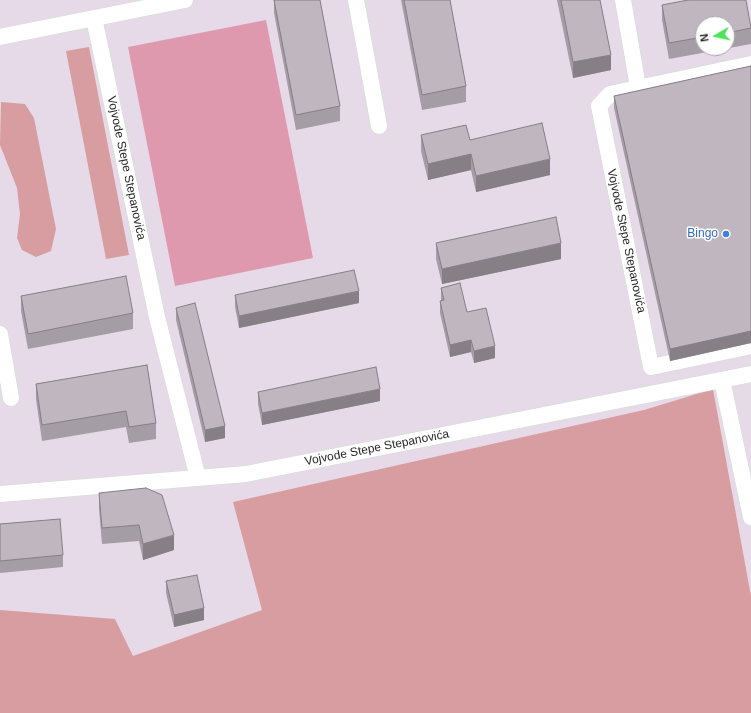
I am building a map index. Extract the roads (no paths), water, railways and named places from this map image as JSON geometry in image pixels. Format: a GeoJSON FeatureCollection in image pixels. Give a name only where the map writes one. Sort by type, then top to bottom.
{"type":"FeatureCollection","features":[{"type":"Feature","properties":{"kind":"street"},"geometry":{"type":"LineString","coordinates":[[0,37],[185,0]]}},
{"type":"Feature","properties":{"kind":"street"},"geometry":{"type":"LineString","coordinates":[[356,0],[379,126]]}},
{"type":"Feature","properties":{"kind":"street"},"geometry":{"type":"LineString","coordinates":[[623,0],[638,87],[751,64]]}},
{"type":"Feature","properties":{"kind":"street","name":"Vojvode Stepe Stepanovića"},"geometry":{"type":"LineString","coordinates":[[94,18],[157,317],[198,478]]}},
{"type":"Feature","properties":{"kind":"street","name":"Vojvode Stepe Stepanovića"},"geometry":{"type":"LineString","coordinates":[[638,87],[610,94],[599,106],[652,368],[751,346]]}},
{"type":"Feature","properties":{"kind":"street"},"geometry":{"type":"LineString","coordinates":[[0,334],[11,398]]}},
{"type":"Feature","properties":{"kind":"street","name":"Vojvode Stepe Stepanovića"},"geometry":{"type":"LineString","coordinates":[[0,494],[246,474],[751,374]]}},
{"type":"Feature","properties":{"kind":"street"},"geometry":{"type":"LineString","coordinates":[[722,380],[751,517]]}},
{"type":"Feature","properties":{"kind":"place","name":"Bingo"},"geometry":{"type":"Point","coordinates":[726,234]}}]}
